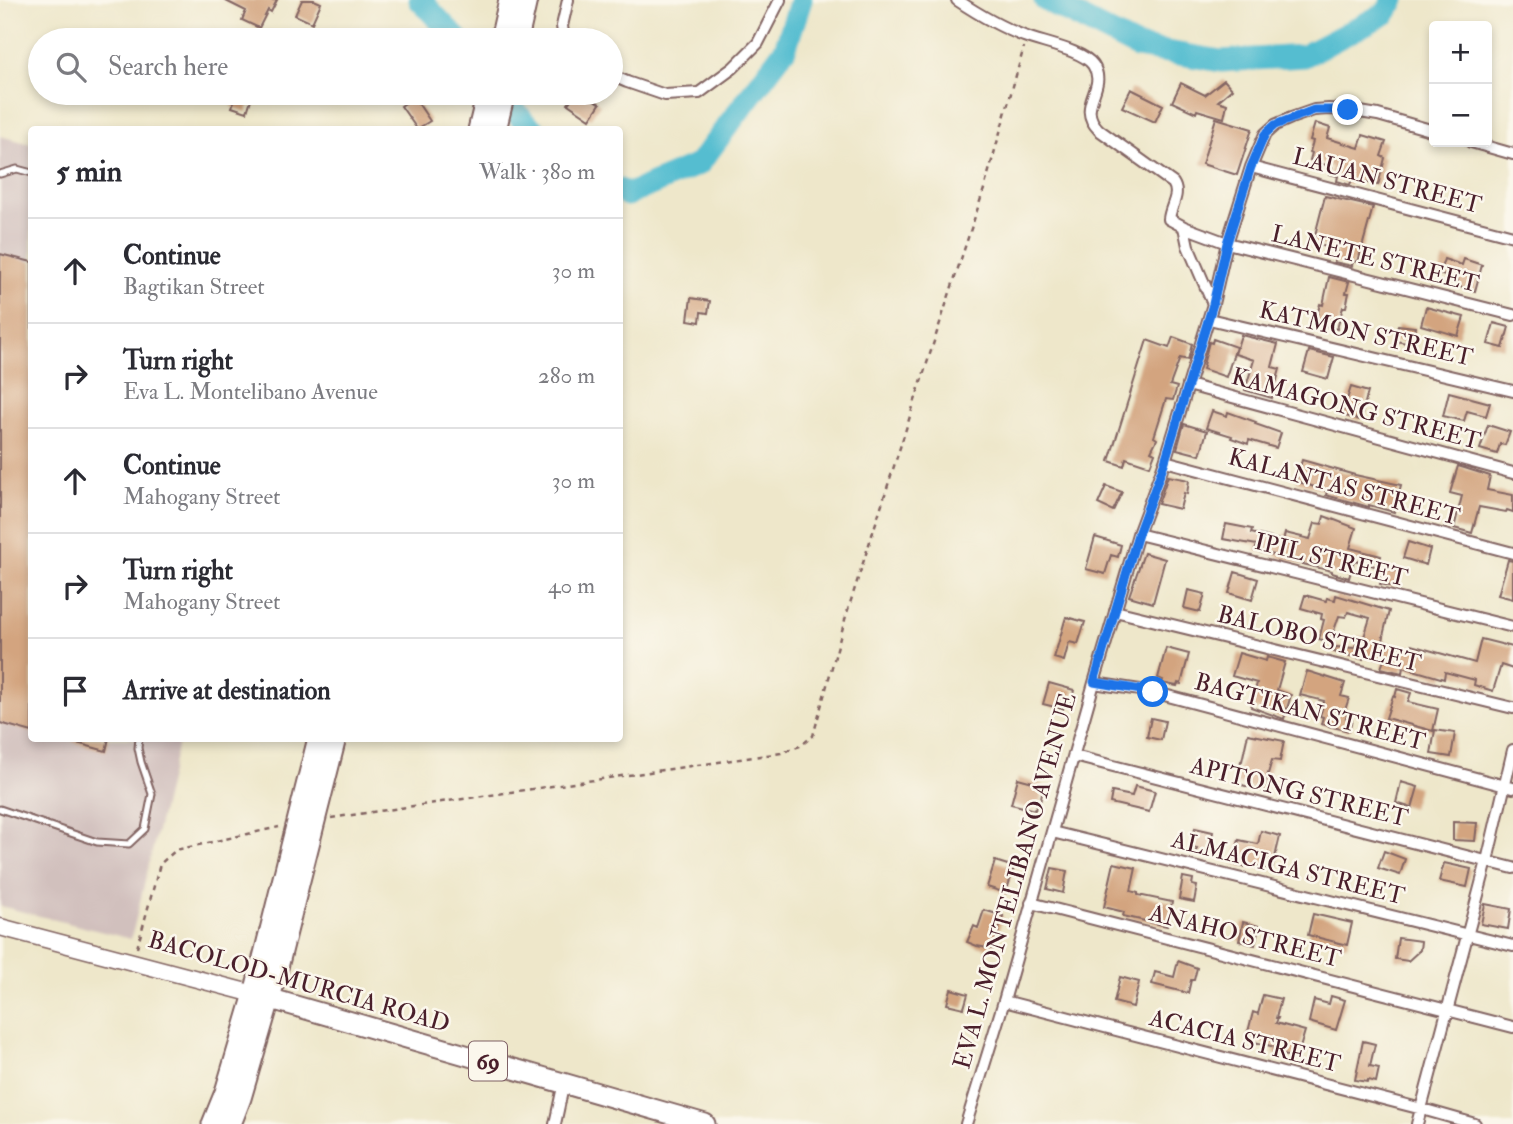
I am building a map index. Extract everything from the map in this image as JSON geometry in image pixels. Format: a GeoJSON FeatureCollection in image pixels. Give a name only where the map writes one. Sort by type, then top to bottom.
{"type":"FeatureCollection","features":[{"type":"Feature","properties":{"kind":"highway"},"geometry":{"type":"LineString","coordinates":[[506,28],[517,5]]}},
{"type":"Feature","properties":{"kind":"highway"},"geometry":{"type":"LineString","coordinates":[[517,5],[518,28]]}},
{"type":"Feature","properties":{"kind":"highway"},"geometry":{"type":"LineString","coordinates":[[479,126],[484,105]]}},
{"type":"Feature","properties":{"kind":"highway"},"geometry":{"type":"LineString","coordinates":[[497,126],[502,105]]}},
{"type":"Feature","properties":{"kind":"highway"},"geometry":{"type":"LineString","coordinates":[[231,1124],[241,1098],[262,997],[305,822],[317,742]]}},
{"type":"Feature","properties":{"kind":"highway"},"geometry":{"type":"LineString","coordinates":[[305,822],[335,742]]}},
{"type":"Feature","properties":{"kind":"highway"},"geometry":{"type":"LineString","coordinates":[[212,1124],[262,997]]}},
{"type":"Feature","properties":{"kind":"highway","name":"BACOLOD-MURCIA ROAD"},"geometry":{"type":"LineString","coordinates":[[262,997],[705,1124]]}},
{"type":"Feature","properties":{"kind":"main road","name":"BACOLOD-MURCIA ROAD"},"geometry":{"type":"LineString","coordinates":[[0,927],[262,997]]}},
{"type":"Feature","properties":{"kind":"street"},"geometry":{"type":"LineString","coordinates":[[562,28],[568,0]]}},
{"type":"Feature","properties":{"kind":"street"},"geometry":{"type":"LineString","coordinates":[[623,80],[665,95],[699,93],[733,68],[758,43],[780,0]]}},
{"type":"Feature","properties":{"kind":"street"},"geometry":{"type":"LineString","coordinates":[[957,0],[1025,37],[1086,58],[1094,66],[1098,84],[1089,112],[1090,119],[1099,131],[1173,183],[1176,194],[1169,219],[1184,228],[1188,246],[1213,304]]}},
{"type":"Feature","properties":{"kind":"street","name":"EVA L. MONTELIBANO AVENUE"},"geometry":{"type":"LineString","coordinates":[[967,1124],[1138,534],[1165,461],[1213,304],[1227,243],[1251,167],[1265,134],[1275,125],[1314,110],[1348,110],[1378,115],[1429,130]]}},
{"type":"Feature","properties":{"kind":"street"},"geometry":{"type":"LineString","coordinates":[[1488,147],[1513,154]]}},
{"type":"Feature","properties":{"kind":"street","name":"LAUAN STREET"},"geometry":{"type":"LineString","coordinates":[[1251,167],[1513,236]]}},
{"type":"Feature","properties":{"kind":"street","name":"LANETE STREET"},"geometry":{"type":"LineString","coordinates":[[1184,228],[1227,243],[1513,315]]}},
{"type":"Feature","properties":{"kind":"street","name":"KATMON STREET"},"geometry":{"type":"LineString","coordinates":[[1209,318],[1513,391]]}},
{"type":"Feature","properties":{"kind":"street","name":"KAMAGONG STREET"},"geometry":{"type":"LineString","coordinates":[[1188,385],[1513,472]]}},
{"type":"Feature","properties":{"kind":"street","name":"KALANTAS STREET"},"geometry":{"type":"LineString","coordinates":[[1165,461],[1513,553]]}},
{"type":"Feature","properties":{"kind":"street","name":"IPIL STREET"},"geometry":{"type":"LineString","coordinates":[[1138,534],[1513,627]]}},
{"type":"Feature","properties":{"kind":"street","name":"BALOBO STREET"},"geometry":{"type":"LineString","coordinates":[[1115,611],[1513,708]]}},
{"type":"Feature","properties":{"kind":"street","name":"BAGTIKAN STREET"},"geometry":{"type":"LineString","coordinates":[[1094,682],[1153,692],[1509,787]]}},
{"type":"Feature","properties":{"kind":"street"},"geometry":{"type":"LineString","coordinates":[[1417,1124],[1509,787],[1513,750]]}},
{"type":"Feature","properties":{"kind":"street","name":"APITONG STREET"},"geometry":{"type":"LineString","coordinates":[[1074,756],[1513,868]]}},
{"type":"Feature","properties":{"kind":"street","name":"ALMACIGA STREET"},"geometry":{"type":"LineString","coordinates":[[1052,832],[1513,946]]}},
{"type":"Feature","properties":{"kind":"street","name":"ANAHO STREET"},"geometry":{"type":"LineString","coordinates":[[1031,903],[1513,1027]]}},
{"type":"Feature","properties":{"kind":"street","name":"ACACIA STREET"},"geometry":{"type":"LineString","coordinates":[[1004,1001],[1475,1124]]}},
{"type":"Feature","properties":{"kind":"street"},"geometry":{"type":"LineString","coordinates":[[555,1124],[564,1083]]}},
{"type":"Feature","properties":{"kind":"lane"},"geometry":{"type":"LineString","coordinates":[[0,174],[17,169],[28,172]]}},
{"type":"Feature","properties":{"kind":"lane"},"geometry":{"type":"LineString","coordinates":[[0,809],[97,842],[129,844],[145,829],[152,794],[141,762],[139,742]]}},
{"type":"Feature","properties":{"kind":"path"},"geometry":{"type":"LineString","coordinates":[[133,961],[160,864],[176,850],[305,822],[781,753],[800,746],[813,736],[850,603],[984,189],[1023,54],[1025,37]]}},
{"type":"Feature","properties":{"kind":"shaded area"},"geometry":{"type":"Polygon","coordinates":[[[0,136],[28,143],[28,742],[178,742],[131,939],[0,906],[0,136]]]}},
{"type":"Feature","properties":{"kind":"building"},"geometry":{"type":"Polygon","coordinates":[[[224,0],[277,0],[271,12],[268,10],[259,28],[242,20],[246,11],[224,0]]]}},
{"type":"Feature","properties":{"kind":"building"},"geometry":{"type":"Polygon","coordinates":[[[302,0],[321,3],[312,23],[295,15],[302,0]]]}},
{"type":"Feature","properties":{"kind":"building"},"geometry":{"type":"Polygon","coordinates":[[[1224,80],[1232,89],[1218,101],[1227,104],[1224,118],[1197,110],[1196,113],[1172,102],[1181,83],[1205,95],[1224,80]]]}},
{"type":"Feature","properties":{"kind":"building"},"geometry":{"type":"Polygon","coordinates":[[[1131,89],[1163,105],[1155,122],[1122,107],[1131,89]]]}},
{"type":"Feature","properties":{"kind":"building"},"geometry":{"type":"Polygon","coordinates":[[[233,105],[249,105],[247,112],[232,107],[233,105]]]}},
{"type":"Feature","properties":{"kind":"building"},"geometry":{"type":"Polygon","coordinates":[[[419,105],[430,121],[422,126],[415,126],[401,106],[419,105]]]}},
{"type":"Feature","properties":{"kind":"building"},"geometry":{"type":"Polygon","coordinates":[[[569,105],[599,105],[590,119],[569,105]]]}},
{"type":"Feature","properties":{"kind":"building"},"geometry":{"type":"Polygon","coordinates":[[[1216,118],[1252,129],[1237,175],[1202,164],[1216,118]]]}},
{"type":"Feature","properties":{"kind":"building"},"geometry":{"type":"Polygon","coordinates":[[[1315,123],[1330,128],[1327,138],[1359,148],[1363,135],[1386,142],[1381,156],[1385,158],[1378,185],[1352,179],[1350,185],[1337,181],[1338,176],[1330,174],[1332,167],[1310,160],[1313,141],[1310,140],[1315,123]]]}},
{"type":"Feature","properties":{"kind":"building"},"geometry":{"type":"Polygon","coordinates":[[[1325,196],[1373,207],[1358,262],[1353,261],[1352,266],[1334,262],[1337,250],[1313,243],[1325,196]]]}},
{"type":"Feature","properties":{"kind":"building"},"geometry":{"type":"Polygon","coordinates":[[[0,254],[28,261],[28,731],[0,723],[0,254]]]}},
{"type":"Feature","properties":{"kind":"building"},"geometry":{"type":"Polygon","coordinates":[[[1444,259],[1462,265],[1464,259],[1482,265],[1475,291],[1456,286],[1458,280],[1439,274],[1444,259]]]}},
{"type":"Feature","properties":{"kind":"building"},"geometry":{"type":"Polygon","coordinates":[[[1329,277],[1349,282],[1346,307],[1343,307],[1337,329],[1315,323],[1320,304],[1323,305],[1329,277]]]}},
{"type":"Feature","properties":{"kind":"building"},"geometry":{"type":"Polygon","coordinates":[[[691,298],[710,301],[708,313],[701,312],[700,322],[688,320],[691,298]]]}},
{"type":"Feature","properties":{"kind":"building"},"geometry":{"type":"Polygon","coordinates":[[[1426,307],[1464,317],[1458,336],[1421,325],[1426,307]]]}},
{"type":"Feature","properties":{"kind":"building"},"geometry":{"type":"Polygon","coordinates":[[[1494,323],[1509,327],[1503,348],[1488,344],[1494,323]]]}},
{"type":"Feature","properties":{"kind":"building"},"geometry":{"type":"Polygon","coordinates":[[[1398,325],[1415,327],[1413,338],[1407,337],[1407,343],[1395,341],[1398,325]]]}},
{"type":"Feature","properties":{"kind":"building"},"geometry":{"type":"Polygon","coordinates":[[[1241,335],[1278,344],[1272,367],[1280,369],[1272,398],[1245,390],[1254,360],[1235,354],[1241,335]]]}},
{"type":"Feature","properties":{"kind":"building"},"geometry":{"type":"Polygon","coordinates":[[[1173,337],[1192,344],[1188,360],[1180,358],[1170,385],[1177,387],[1173,400],[1166,399],[1154,437],[1157,439],[1151,451],[1155,453],[1150,466],[1126,458],[1124,466],[1109,461],[1147,340],[1169,348],[1173,337]]]}},
{"type":"Feature","properties":{"kind":"building"},"geometry":{"type":"Polygon","coordinates":[[[1213,339],[1236,347],[1226,377],[1203,369],[1209,342],[1212,343],[1213,339]]]}},
{"type":"Feature","properties":{"kind":"building"},"geometry":{"type":"Polygon","coordinates":[[[1309,351],[1334,357],[1328,379],[1303,372],[1309,351]]]}},
{"type":"Feature","properties":{"kind":"building"},"geometry":{"type":"Polygon","coordinates":[[[1351,387],[1368,392],[1360,420],[1342,415],[1351,387]]]}},
{"type":"Feature","properties":{"kind":"building"},"geometry":{"type":"Polygon","coordinates":[[[1449,392],[1490,403],[1486,416],[1467,411],[1464,421],[1443,416],[1449,392]]]}},
{"type":"Feature","properties":{"kind":"building"},"geometry":{"type":"Polygon","coordinates":[[[1212,411],[1227,416],[1228,412],[1281,433],[1276,448],[1249,440],[1248,444],[1206,428],[1212,411]]]}},
{"type":"Feature","properties":{"kind":"building"},"geometry":{"type":"Polygon","coordinates":[[[1184,424],[1207,431],[1200,455],[1177,449],[1184,424]]]}},
{"type":"Feature","properties":{"kind":"building"},"geometry":{"type":"Polygon","coordinates":[[[1488,425],[1510,432],[1505,445],[1500,444],[1497,454],[1480,449],[1488,425]]]}},
{"type":"Feature","properties":{"kind":"building"},"geometry":{"type":"Polygon","coordinates":[[[1302,460],[1401,485],[1394,512],[1326,495],[1327,491],[1296,481],[1302,460]]]}},
{"type":"Feature","properties":{"kind":"building"},"geometry":{"type":"Polygon","coordinates":[[[1458,466],[1490,476],[1487,490],[1513,495],[1513,512],[1479,507],[1472,533],[1454,528],[1462,496],[1450,493],[1458,466]]]}},
{"type":"Feature","properties":{"kind":"building"},"geometry":{"type":"Polygon","coordinates":[[[1168,476],[1189,480],[1187,494],[1184,493],[1180,509],[1158,504],[1168,476]]]}},
{"type":"Feature","properties":{"kind":"building"},"geometry":{"type":"Polygon","coordinates":[[[1106,486],[1122,492],[1113,511],[1098,504],[1106,486]]]}},
{"type":"Feature","properties":{"kind":"building"},"geometry":{"type":"Polygon","coordinates":[[[1324,516],[1356,528],[1350,548],[1381,556],[1378,567],[1354,560],[1349,578],[1255,551],[1257,545],[1223,539],[1226,524],[1252,529],[1251,533],[1283,541],[1285,533],[1310,539],[1315,523],[1322,524],[1324,516]]]}},
{"type":"Feature","properties":{"kind":"building"},"geometry":{"type":"Polygon","coordinates":[[[1095,537],[1121,545],[1118,557],[1111,555],[1105,574],[1086,569],[1095,537]]]}},
{"type":"Feature","properties":{"kind":"building"},"geometry":{"type":"Polygon","coordinates":[[[1408,542],[1430,549],[1426,565],[1403,558],[1408,542]]]}},
{"type":"Feature","properties":{"kind":"building"},"geometry":{"type":"Polygon","coordinates":[[[1144,553],[1165,559],[1153,603],[1129,596],[1144,553]]]}},
{"type":"Feature","properties":{"kind":"building"},"geometry":{"type":"Polygon","coordinates":[[[1508,560],[1513,561],[1513,599],[1498,595],[1508,560]]]}},
{"type":"Feature","properties":{"kind":"building"},"geometry":{"type":"Polygon","coordinates":[[[1384,568],[1399,571],[1395,587],[1380,584],[1384,568]]]}},
{"type":"Feature","properties":{"kind":"building"},"geometry":{"type":"Polygon","coordinates":[[[1235,572],[1258,579],[1252,600],[1229,593],[1235,572]]]}},
{"type":"Feature","properties":{"kind":"building"},"geometry":{"type":"Polygon","coordinates":[[[1188,590],[1205,594],[1200,612],[1184,608],[1188,590]]]}},
{"type":"Feature","properties":{"kind":"building"},"geometry":{"type":"Polygon","coordinates":[[[1305,595],[1326,601],[1327,598],[1335,600],[1336,595],[1389,611],[1383,641],[1410,649],[1411,645],[1475,663],[1481,639],[1513,647],[1513,669],[1501,665],[1493,691],[1474,685],[1475,680],[1445,672],[1444,679],[1403,667],[1402,673],[1381,668],[1384,660],[1364,655],[1363,659],[1334,652],[1335,647],[1355,648],[1358,636],[1364,637],[1370,618],[1348,612],[1346,617],[1339,616],[1330,642],[1319,639],[1324,620],[1321,619],[1322,614],[1301,608],[1305,595]]]}},
{"type":"Feature","properties":{"kind":"building"},"geometry":{"type":"Polygon","coordinates":[[[1066,617],[1085,622],[1078,644],[1069,642],[1064,661],[1054,658],[1066,617]]]}},
{"type":"Feature","properties":{"kind":"building"},"geometry":{"type":"Polygon","coordinates":[[[1166,648],[1189,654],[1181,684],[1178,683],[1177,686],[1162,683],[1163,680],[1158,678],[1166,648]]]}},
{"type":"Feature","properties":{"kind":"building"},"geometry":{"type":"Polygon","coordinates":[[[1239,653],[1266,661],[1267,657],[1285,662],[1277,690],[1291,695],[1284,719],[1251,707],[1257,683],[1232,676],[1239,653]]]}},
{"type":"Feature","properties":{"kind":"building"},"geometry":{"type":"Polygon","coordinates":[[[1307,671],[1345,683],[1341,696],[1349,698],[1345,710],[1348,711],[1346,718],[1352,720],[1349,731],[1321,724],[1324,701],[1300,695],[1307,671]]]}},
{"type":"Feature","properties":{"kind":"building"},"geometry":{"type":"Polygon","coordinates":[[[1049,683],[1074,690],[1071,703],[1065,701],[1063,709],[1043,704],[1049,683]]]}},
{"type":"Feature","properties":{"kind":"building"},"geometry":{"type":"Polygon","coordinates":[[[1397,689],[1411,693],[1408,702],[1438,709],[1433,731],[1386,718],[1397,689]]]}},
{"type":"Feature","properties":{"kind":"building"},"geometry":{"type":"Polygon","coordinates":[[[1151,718],[1165,721],[1161,740],[1147,737],[1151,718]]]}},
{"type":"Feature","properties":{"kind":"building"},"geometry":{"type":"Polygon","coordinates":[[[1435,730],[1455,733],[1451,757],[1431,754],[1435,730]]]}},
{"type":"Feature","properties":{"kind":"building"},"geometry":{"type":"Polygon","coordinates":[[[1248,734],[1284,741],[1280,761],[1272,760],[1263,791],[1235,783],[1248,734]]]}},
{"type":"Feature","properties":{"kind":"building"},"geometry":{"type":"Polygon","coordinates":[[[73,742],[108,742],[106,751],[73,742]]]}},
{"type":"Feature","properties":{"kind":"building"},"geometry":{"type":"Polygon","coordinates":[[[1018,778],[1044,785],[1035,810],[1011,804],[1018,778]]]}},
{"type":"Feature","properties":{"kind":"building"},"geometry":{"type":"Polygon","coordinates":[[[1401,782],[1418,787],[1412,808],[1396,803],[1401,782]]]}},
{"type":"Feature","properties":{"kind":"building"},"geometry":{"type":"Polygon","coordinates":[[[1135,786],[1155,791],[1149,812],[1110,803],[1112,792],[1132,796],[1135,786]]]}},
{"type":"Feature","properties":{"kind":"building"},"geometry":{"type":"Polygon","coordinates":[[[1453,822],[1477,823],[1475,841],[1453,840],[1453,822]]]}},
{"type":"Feature","properties":{"kind":"building"},"geometry":{"type":"Polygon","coordinates":[[[1195,828],[1213,832],[1206,856],[1195,854],[1197,848],[1191,847],[1195,828]]]}},
{"type":"Feature","properties":{"kind":"building"},"geometry":{"type":"Polygon","coordinates":[[[1261,831],[1280,836],[1272,870],[1233,864],[1239,840],[1258,844],[1261,831]]]}},
{"type":"Feature","properties":{"kind":"building"},"geometry":{"type":"Polygon","coordinates":[[[1384,851],[1405,859],[1400,875],[1378,868],[1384,851]]]}},
{"type":"Feature","properties":{"kind":"building"},"geometry":{"type":"Polygon","coordinates":[[[995,861],[1014,867],[1006,893],[987,887],[995,861]]]}},
{"type":"Feature","properties":{"kind":"building"},"geometry":{"type":"Polygon","coordinates":[[[1114,863],[1136,868],[1131,891],[1172,902],[1167,926],[1123,916],[1124,912],[1104,907],[1114,863]]]}},
{"type":"Feature","properties":{"kind":"building"},"geometry":{"type":"Polygon","coordinates":[[[1444,863],[1471,869],[1467,887],[1439,881],[1444,863]]]}},
{"type":"Feature","properties":{"kind":"building"},"geometry":{"type":"Polygon","coordinates":[[[1052,868],[1067,871],[1063,893],[1047,889],[1052,868]]]}},
{"type":"Feature","properties":{"kind":"building"},"geometry":{"type":"Polygon","coordinates":[[[1183,877],[1193,879],[1192,885],[1197,886],[1194,902],[1179,899],[1183,877]]]}},
{"type":"Feature","properties":{"kind":"building"},"geometry":{"type":"Polygon","coordinates":[[[1485,904],[1511,909],[1508,929],[1481,924],[1485,904]]]}},
{"type":"Feature","properties":{"kind":"building"},"geometry":{"type":"Polygon","coordinates":[[[984,910],[1003,916],[993,949],[967,942],[974,926],[978,928],[984,910]]]}},
{"type":"Feature","properties":{"kind":"building"},"geometry":{"type":"Polygon","coordinates":[[[1313,914],[1352,923],[1347,945],[1308,935],[1313,914]]]}},
{"type":"Feature","properties":{"kind":"building"},"geometry":{"type":"Polygon","coordinates":[[[1243,922],[1259,926],[1255,945],[1239,941],[1243,922]]]}},
{"type":"Feature","properties":{"kind":"building"},"geometry":{"type":"Polygon","coordinates":[[[1398,938],[1421,941],[1420,950],[1408,961],[1395,959],[1398,938]]]}},
{"type":"Feature","properties":{"kind":"building"},"geometry":{"type":"Polygon","coordinates":[[[1178,961],[1197,968],[1188,993],[1152,984],[1155,972],[1174,977],[1178,961]]]}},
{"type":"Feature","properties":{"kind":"building"},"geometry":{"type":"Polygon","coordinates":[[[1120,977],[1139,982],[1133,1007],[1114,1002],[1120,977]]]}},
{"type":"Feature","properties":{"kind":"building"},"geometry":{"type":"Polygon","coordinates":[[[951,989],[968,994],[964,1008],[947,1004],[951,989]]]}},
{"type":"Feature","properties":{"kind":"building"},"geometry":{"type":"Polygon","coordinates":[[[1263,995],[1281,999],[1276,1023],[1305,1031],[1297,1058],[1273,1053],[1275,1047],[1246,1040],[1253,1012],[1258,1014],[1263,995]]]}},
{"type":"Feature","properties":{"kind":"building"},"geometry":{"type":"Polygon","coordinates":[[[1331,996],[1345,1000],[1336,1030],[1309,1022],[1314,1000],[1329,1004],[1331,996]]]}},
{"type":"Feature","properties":{"kind":"building"},"geometry":{"type":"Polygon","coordinates":[[[1363,1041],[1375,1044],[1370,1066],[1379,1068],[1376,1082],[1355,1080],[1363,1041]]]}},
{"type":"Feature","properties":{"kind":"waterway"},"geometry":{"type":"LineString","coordinates":[[420,0],[447,28]]}},
{"type":"Feature","properties":{"kind":"waterway"},"geometry":{"type":"LineString","coordinates":[[623,192],[627,195],[699,164],[785,49],[801,0]]}},
{"type":"Feature","properties":{"kind":"waterway"},"geometry":{"type":"LineString","coordinates":[[1045,0],[1137,47],[1221,61],[1304,56],[1386,13],[1394,0]]}},
{"type":"Feature","properties":{"kind":"waterway"},"geometry":{"type":"LineString","coordinates":[[511,105],[529,126]]}},
{"type":"Feature","properties":{"kind":"route"},"geometry":{"type":"LineString","coordinates":[[1153,692],[1094,682],[1138,534],[1165,461],[1213,304],[1227,243],[1251,167],[1265,134],[1275,125],[1314,110],[1348,110]]}}]}
